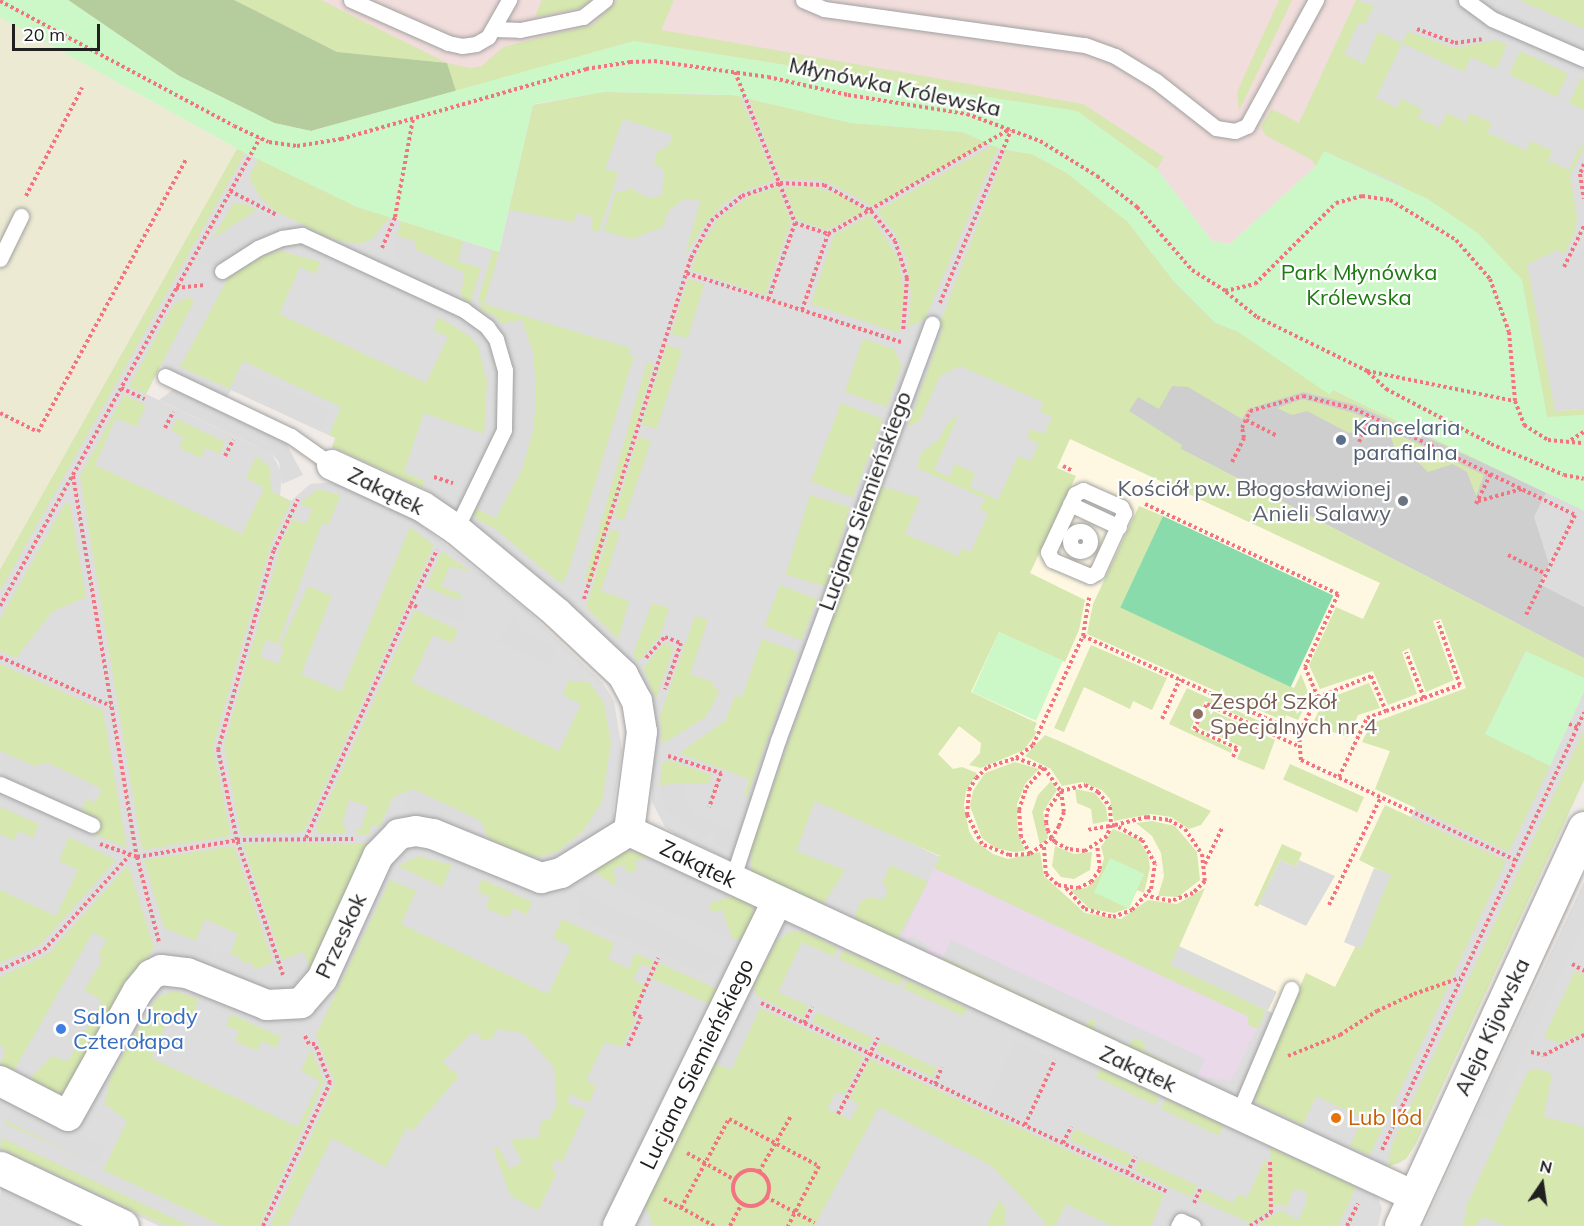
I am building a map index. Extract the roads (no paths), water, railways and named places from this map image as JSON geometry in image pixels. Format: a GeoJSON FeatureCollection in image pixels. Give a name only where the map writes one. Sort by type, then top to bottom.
{"type":"FeatureCollection","features":[{"type":"Feature","properties":{"kind":"street","name":"Zakątek"},"geometry":{"type":"LineString","coordinates":[[332,465],[423,507],[448,536],[606,658],[632,688],[640,715],[643,743],[629,831],[776,903],[1414,1196]]}},
{"type":"Feature","properties":{"kind":"street","name":"Aleja Kijowska"},"geometry":{"type":"LineString","coordinates":[[1401,1226],[1584,828]]}},
{"type":"Feature","properties":{"kind":"street","name":"Przeskok"},"geometry":{"type":"LineString","coordinates":[[0,1081],[68,1116],[138,991],[151,975],[162,970],[187,973],[267,1005],[289,993],[311,995],[322,979],[374,842],[399,834],[423,832],[520,872],[549,878],[629,831]]}},
{"type":"Feature","properties":{"kind":"street","name":"Lucjana Siemieńskiego"},"geometry":{"type":"LineString","coordinates":[[618,1226],[776,903]]}},
{"type":"Feature","properties":{"kind":"street"},"geometry":{"type":"LineString","coordinates":[[0,1168],[122,1226]]}},
{"type":"Feature","properties":{"kind":"lane"},"geometry":{"type":"LineString","coordinates":[[351,0],[456,45],[476,44],[495,29],[509,0]]}},
{"type":"Feature","properties":{"kind":"lane"},"geometry":{"type":"LineString","coordinates":[[495,29],[520,30],[583,17],[605,0]]}},
{"type":"Feature","properties":{"kind":"lane"},"geometry":{"type":"LineString","coordinates":[[803,0],[1085,45],[1115,56],[1156,81],[1216,128],[1235,131],[1247,126],[1316,0]]}},
{"type":"Feature","properties":{"kind":"lane"},"geometry":{"type":"LineString","coordinates":[[1466,0],[1492,19],[1584,59]]}},
{"type":"Feature","properties":{"kind":"lane"},"geometry":{"type":"LineString","coordinates":[[0,259],[21,216]]}},
{"type":"Feature","properties":{"kind":"lane"},"geometry":{"type":"LineString","coordinates":[[222,271],[258,248],[295,235],[373,266],[476,317],[496,339],[501,353],[504,430],[448,536]]}},
{"type":"Feature","properties":{"kind":"lane","name":"Lucjana Siemieńskiego"},"geometry":{"type":"LineString","coordinates":[[732,880],[782,729],[932,324]]}},
{"type":"Feature","properties":{"kind":"lane","name":"Zakątek"},"geometry":{"type":"LineString","coordinates":[[165,376],[291,436],[332,465]]}},
{"type":"Feature","properties":{"kind":"lane"},"geometry":{"type":"LineString","coordinates":[[1081,490],[1100,497],[1123,509],[1119,527],[1093,576],[1052,560],[1048,552],[1070,504],[1081,490]]}},
{"type":"Feature","properties":{"kind":"lane"},"geometry":{"type":"LineString","coordinates":[[1068,567],[1083,542],[1100,497]]}},
{"type":"Feature","properties":{"kind":"lane"},"geometry":{"type":"LineString","coordinates":[[1070,504],[1119,527]]}},
{"type":"Feature","properties":{"kind":"lane"},"geometry":{"type":"LineString","coordinates":[[1083,542],[1106,553]]}},
{"type":"Feature","properties":{"kind":"lane"},"geometry":{"type":"LineString","coordinates":[[0,784],[92,833]]}},
{"type":"Feature","properties":{"kind":"lane"},"geometry":{"type":"LineString","coordinates":[[1238,1114],[1257,1065],[1292,989]]}},
{"type":"Feature","properties":{"kind":"lane"},"geometry":{"type":"LineString","coordinates":[[1178,1226],[1181,1221],[1193,1226]]}},
{"type":"Feature","properties":{"kind":"place","name":"Kancelaria parafialna"},"geometry":{"type":"Point","coordinates":[1341,440]}},
{"type":"Feature","properties":{"kind":"place","name":"Kościół pw. Błogosławionej Anieli Salawy"},"geometry":{"type":"Point","coordinates":[1403,501]}},
{"type":"Feature","properties":{"kind":"place","name":"Zespół Szkół Specjalnych nr 4"},"geometry":{"type":"Point","coordinates":[1198,714]}},
{"type":"Feature","properties":{"kind":"place","name":"Salon Urody Czterołapa"},"geometry":{"type":"Point","coordinates":[61,1029]}},
{"type":"Feature","properties":{"kind":"place","name":"Lub lód"},"geometry":{"type":"Point","coordinates":[1336,1118]}},
{"type":"Feature","properties":{"kind":"park label","name":"Park Młynówka Królewska"},"geometry":{"type":"Point","coordinates":[1359,284]}}]}
